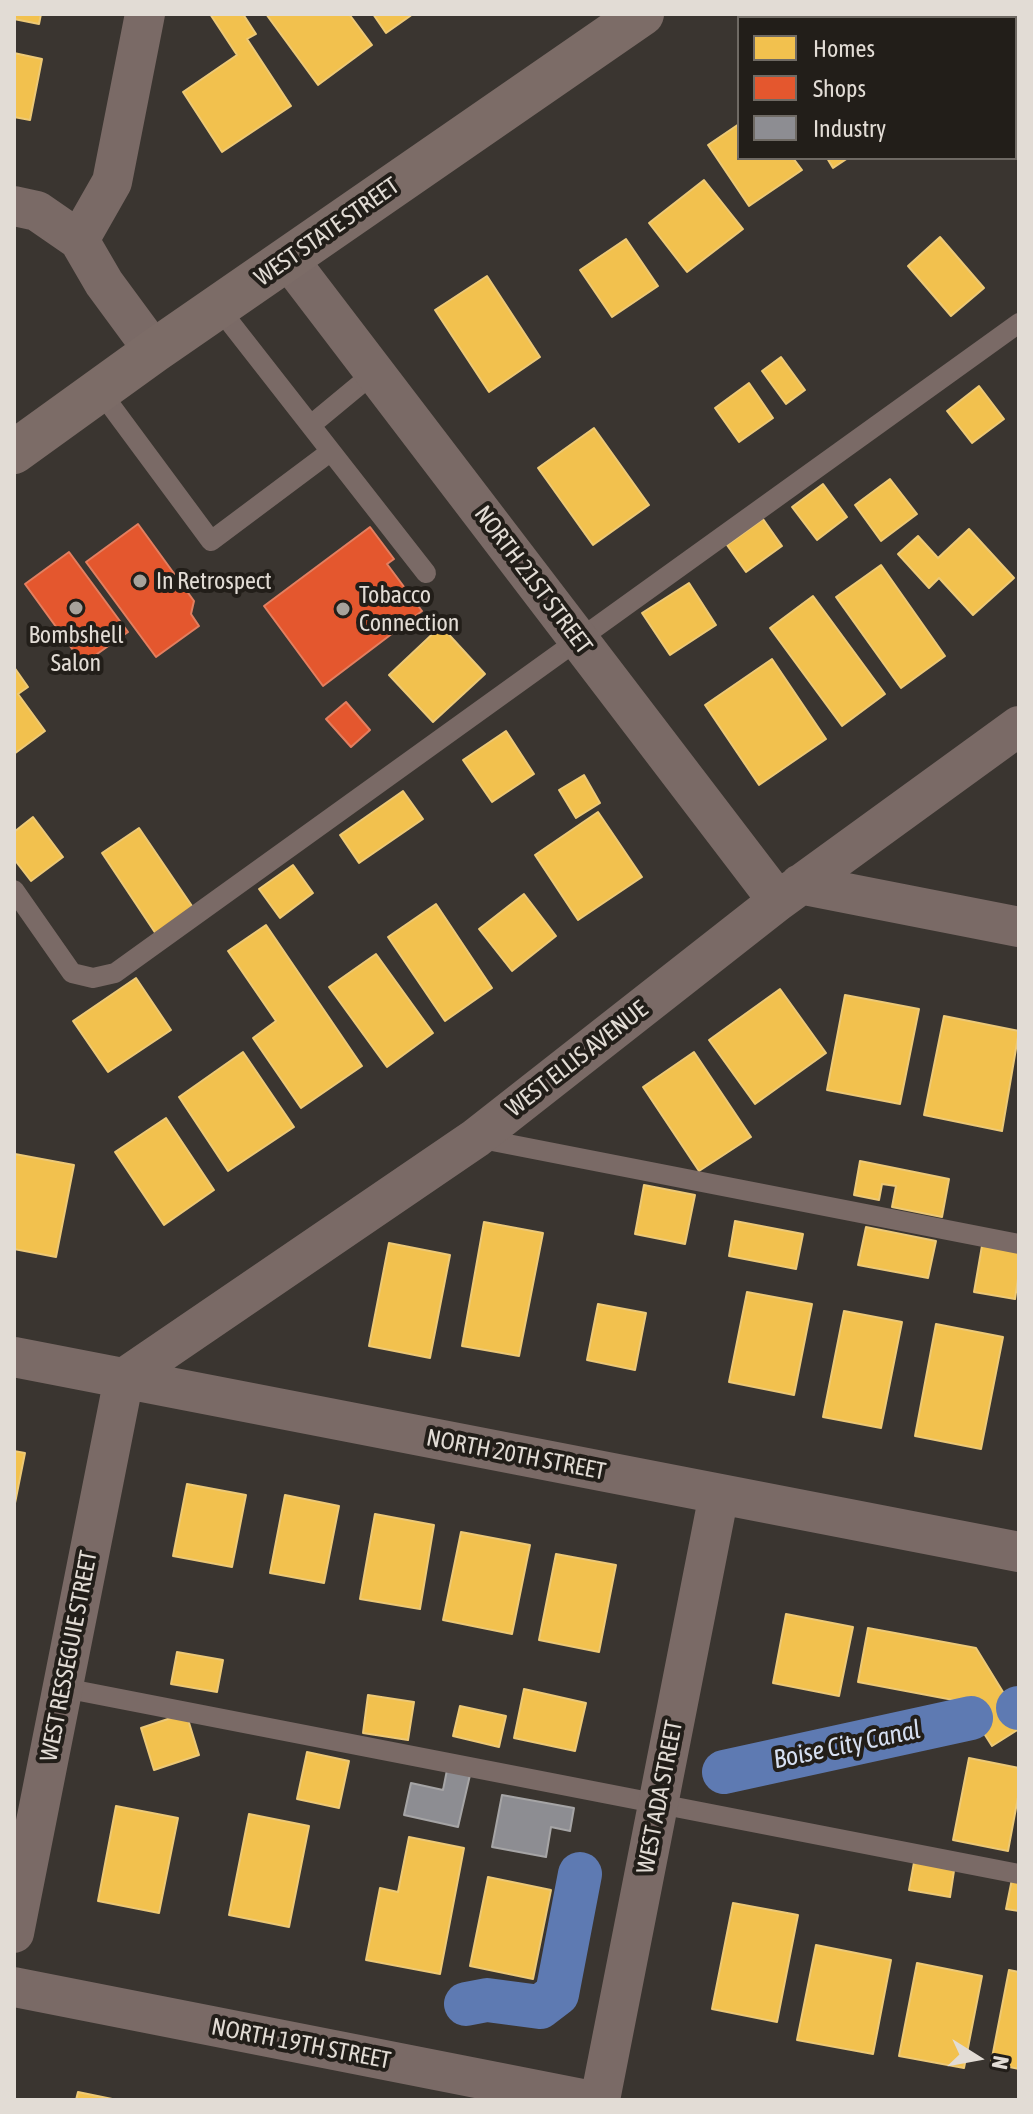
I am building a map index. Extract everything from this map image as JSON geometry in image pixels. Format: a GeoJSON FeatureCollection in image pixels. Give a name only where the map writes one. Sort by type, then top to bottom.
{"type":"FeatureCollection","features":[{"type":"Feature","properties":{"kind":"main road","name":"WEST STATE STREET"},"geometry":{"type":"LineString","coordinates":[[14,452],[154,351],[642,14]]}},
{"type":"Feature","properties":{"kind":"street"},"geometry":{"type":"LineString","coordinates":[[79,240],[112,182],[145,14]]}},
{"type":"Feature","properties":{"kind":"street"},"geometry":{"type":"LineString","coordinates":[[14,206],[37,211],[79,240],[104,283],[154,351]]}},
{"type":"Feature","properties":{"kind":"street","name":"NORTH 21ST STREET"},"geometry":{"type":"LineString","coordinates":[[288,259],[578,640],[789,892]]}},
{"type":"Feature","properties":{"kind":"street","name":"WEST ELLIS AVENUE"},"geometry":{"type":"LineString","coordinates":[[124,1378],[476,1138],[789,892],[1019,726]]}},
{"type":"Feature","properties":{"kind":"street"},"geometry":{"type":"LineString","coordinates":[[789,892],[1019,927]]}},
{"type":"Feature","properties":{"kind":"street","name":"NORTH 20TH STREET"},"geometry":{"type":"LineString","coordinates":[[14,1357],[1019,1552]]}},
{"type":"Feature","properties":{"kind":"street","name":"WEST RESSEGUIE STREET"},"geometry":{"type":"LineString","coordinates":[[14,1933],[124,1378]]}},
{"type":"Feature","properties":{"kind":"street","name":"WEST ADA STREET"},"geometry":{"type":"LineString","coordinates":[[600,2100],[719,1494]]}},
{"type":"Feature","properties":{"kind":"street","name":"NORTH 19TH STREET"},"geometry":{"type":"LineString","coordinates":[[14,1987],[588,2100]]}},
{"type":"Feature","properties":{"kind":"lane"},"geometry":{"type":"LineString","coordinates":[[218,307],[426,573]]}},
{"type":"Feature","properties":{"kind":"lane"},"geometry":{"type":"LineString","coordinates":[[14,890],[72,973],[93,978],[115,973],[1019,323]]}},
{"type":"Feature","properties":{"kind":"lane"},"geometry":{"type":"LineString","coordinates":[[311,425],[375,372]]}},
{"type":"Feature","properties":{"kind":"lane"},"geometry":{"type":"LineString","coordinates":[[100,391],[211,541],[330,452]]}},
{"type":"Feature","properties":{"kind":"lane"},"geometry":{"type":"LineString","coordinates":[[476,1138],[1019,1244]]}},
{"type":"Feature","properties":{"kind":"lane"},"geometry":{"type":"LineString","coordinates":[[64,1688],[1019,1874]]}},
{"type":"Feature","properties":{"kind":"building: Homes"},"geometry":{"type":"Polygon","coordinates":[[[14,14],[41,14],[39,24],[14,19],[14,14]]]}},
{"type":"Feature","properties":{"kind":"building: Homes"},"geometry":{"type":"Polygon","coordinates":[[[210,14],[243,14],[256,34],[247,39],[291,106],[222,152],[183,92],[237,55],[210,14]]]}},
{"type":"Feature","properties":{"kind":"building: Homes"},"geometry":{"type":"Polygon","coordinates":[[[266,14],[349,14],[372,45],[318,85],[266,14]]]}},
{"type":"Feature","properties":{"kind":"building: Homes"},"geometry":{"type":"Polygon","coordinates":[[[373,14],[413,14],[386,33],[373,14]]]}},
{"type":"Feature","properties":{"kind":"building: Homes"},"geometry":{"type":"Polygon","coordinates":[[[952,14],[954,16],[890,16],[952,14]]]}},
{"type":"Feature","properties":{"kind":"building: Homes"},"geometry":{"type":"Polygon","coordinates":[[[980,14],[1019,14],[1019,67],[1017,16],[980,14]]]}},
{"type":"Feature","properties":{"kind":"building: Homes"},"geometry":{"type":"Polygon","coordinates":[[[14,53],[42,59],[30,120],[14,117],[14,53]]]}},
{"type":"Feature","properties":{"kind":"building: Homes"},"geometry":{"type":"Polygon","coordinates":[[[737,125],[737,160],[794,160],[802,170],[749,206],[708,145],[737,125]]]}},
{"type":"Feature","properties":{"kind":"building: Homes"},"geometry":{"type":"Polygon","coordinates":[[[828,160],[845,160],[833,168],[828,160]]]}},
{"type":"Feature","properties":{"kind":"building: Homes"},"geometry":{"type":"Polygon","coordinates":[[[704,180],[743,229],[687,272],[649,223],[704,180]]]}},
{"type":"Feature","properties":{"kind":"building: Homes"},"geometry":{"type":"Polygon","coordinates":[[[940,237],[984,288],[951,316],[908,266],[940,237]]]}},
{"type":"Feature","properties":{"kind":"building: Homes"},"geometry":{"type":"Polygon","coordinates":[[[626,239],[658,286],[612,317],[580,270],[626,239]]]}},
{"type":"Feature","properties":{"kind":"building: Homes"},"geometry":{"type":"Polygon","coordinates":[[[487,276],[540,357],[489,392],[435,310],[487,276]]]}},
{"type":"Feature","properties":{"kind":"building: Homes"},"geometry":{"type":"Polygon","coordinates":[[[781,357],[805,390],[786,404],[762,371],[781,357]]]}},
{"type":"Feature","properties":{"kind":"building: Homes"},"geometry":{"type":"Polygon","coordinates":[[[749,383],[773,418],[739,442],[715,408],[749,383]]]}},
{"type":"Feature","properties":{"kind":"building: Homes"},"geometry":{"type":"Polygon","coordinates":[[[979,386],[1004,419],[972,443],[947,411],[979,386]]]}},
{"type":"Feature","properties":{"kind":"building: Homes"},"geometry":{"type":"Polygon","coordinates":[[[594,428],[649,505],[593,545],[538,468],[594,428]]]}},
{"type":"Feature","properties":{"kind":"building: Homes"},"geometry":{"type":"Polygon","coordinates":[[[890,479],[917,514],[881,541],[855,505],[890,479]]]}},
{"type":"Feature","properties":{"kind":"building: Homes"},"geometry":{"type":"Polygon","coordinates":[[[823,484],[847,517],[817,540],[792,507],[823,484]]]}},
{"type":"Feature","properties":{"kind":"building: Homes"},"geometry":{"type":"Polygon","coordinates":[[[763,519],[782,546],[746,572],[727,545],[763,519]]]}},
{"type":"Feature","properties":{"kind":"building: Homes"},"geometry":{"type":"Polygon","coordinates":[[[969,529],[1014,578],[973,615],[939,578],[929,588],[898,554],[918,536],[938,558],[969,529]]]}},
{"type":"Feature","properties":{"kind":"building: Homes"},"geometry":{"type":"Polygon","coordinates":[[[881,565],[945,656],[901,688],[836,597],[881,565]]]}},
{"type":"Feature","properties":{"kind":"building: Homes"},"geometry":{"type":"Polygon","coordinates":[[[689,583],[716,625],[670,655],[642,613],[689,583]]]}},
{"type":"Feature","properties":{"kind":"building: Homes"},"geometry":{"type":"Polygon","coordinates":[[[813,596],[885,694],[842,726],[770,628],[813,596]]]}},
{"type":"Feature","properties":{"kind":"building: Homes"},"geometry":{"type":"Polygon","coordinates":[[[441,626],[485,674],[433,722],[389,675],[441,626]]]}},
{"type":"Feature","properties":{"kind":"building: Homes"},"geometry":{"type":"Polygon","coordinates":[[[772,659],[826,739],[759,785],[705,705],[772,659]]]}},
{"type":"Feature","properties":{"kind":"building: Homes"},"geometry":{"type":"Polygon","coordinates":[[[14,667],[28,687],[18,694],[45,731],[14,754],[14,667]]]}},
{"type":"Feature","properties":{"kind":"building: Homes"},"geometry":{"type":"Polygon","coordinates":[[[506,731],[534,774],[492,802],[463,760],[506,731]]]}},
{"type":"Feature","properties":{"kind":"building: Homes"},"geometry":{"type":"Polygon","coordinates":[[[584,775],[600,803],[576,818],[559,790],[584,775]]]}},
{"type":"Feature","properties":{"kind":"building: Homes"},"geometry":{"type":"Polygon","coordinates":[[[403,791],[423,819],[359,863],[340,835],[403,791]]]}},
{"type":"Feature","properties":{"kind":"building: Homes"},"geometry":{"type":"Polygon","coordinates":[[[598,812],[642,877],[578,920],[535,855],[598,812]]]}},
{"type":"Feature","properties":{"kind":"building: Homes"},"geometry":{"type":"Polygon","coordinates":[[[33,817],[63,857],[31,881],[14,859],[14,832],[33,817]]]}},
{"type":"Feature","properties":{"kind":"building: Homes"},"geometry":{"type":"Polygon","coordinates":[[[139,828],[194,909],[156,934],[102,853],[139,828]]]}},
{"type":"Feature","properties":{"kind":"building: Homes"},"geometry":{"type":"Polygon","coordinates":[[[293,865],[313,893],[280,918],[259,889],[293,865]]]}},
{"type":"Feature","properties":{"kind":"building: Homes"},"geometry":{"type":"Polygon","coordinates":[[[524,894],[556,936],[512,971],[479,929],[524,894]]]}},
{"type":"Feature","properties":{"kind":"building: Homes"},"geometry":{"type":"Polygon","coordinates":[[[436,904],[492,988],[445,1021],[388,937],[436,904]]]}},
{"type":"Feature","properties":{"kind":"building: Homes"},"geometry":{"type":"Polygon","coordinates":[[[266,925],[362,1066],[301,1108],[253,1038],[276,1021],[228,951],[266,925]]]}},
{"type":"Feature","properties":{"kind":"building: Homes"},"geometry":{"type":"Polygon","coordinates":[[[376,954],[433,1033],[387,1067],[329,987],[376,954]]]}},
{"type":"Feature","properties":{"kind":"building: Homes"},"geometry":{"type":"Polygon","coordinates":[[[136,978],[171,1030],[108,1072],[73,1021],[136,978]]]}},
{"type":"Feature","properties":{"kind":"building: Homes"},"geometry":{"type":"Polygon","coordinates":[[[780,989],[826,1053],[755,1104],[709,1040],[780,989]]]}},
{"type":"Feature","properties":{"kind":"building: Homes"},"geometry":{"type":"Polygon","coordinates":[[[845,995],[919,1009],[900,1104],[827,1090],[845,995]]]}},
{"type":"Feature","properties":{"kind":"building: Homes"},"geometry":{"type":"Polygon","coordinates":[[[944,1016],[1019,1031],[1002,1131],[924,1115],[944,1016]]]}},
{"type":"Feature","properties":{"kind":"building: Homes"},"geometry":{"type":"Polygon","coordinates":[[[243,1052],[294,1127],[228,1171],[179,1097],[243,1052]]]}},
{"type":"Feature","properties":{"kind":"building: Homes"},"geometry":{"type":"Polygon","coordinates":[[[694,1052],[751,1137],[699,1171],[643,1087],[694,1052]]]}},
{"type":"Feature","properties":{"kind":"building: Homes"},"geometry":{"type":"Polygon","coordinates":[[[166,1118],[214,1190],[164,1225],[115,1152],[166,1118]]]}},
{"type":"Feature","properties":{"kind":"building: Homes"},"geometry":{"type":"Polygon","coordinates":[[[15,1154],[74,1165],[56,1257],[14,1249],[15,1154]]]}},
{"type":"Feature","properties":{"kind":"building: Homes"},"geometry":{"type":"Polygon","coordinates":[[[860,1161],[949,1179],[942,1217],[892,1207],[896,1186],[882,1184],[879,1200],[854,1195],[860,1161]]]}},
{"type":"Feature","properties":{"kind":"building: Homes"},"geometry":{"type":"Polygon","coordinates":[[[644,1185],[695,1195],[685,1244],[635,1234],[644,1185]]]}},
{"type":"Feature","properties":{"kind":"building: Homes"},"geometry":{"type":"Polygon","coordinates":[[[735,1221],[803,1234],[796,1269],[729,1256],[735,1221]]]}},
{"type":"Feature","properties":{"kind":"building: Homes"},"geometry":{"type":"Polygon","coordinates":[[[484,1222],[543,1233],[519,1356],[462,1346],[484,1222]]]}},
{"type":"Feature","properties":{"kind":"building: Homes"},"geometry":{"type":"Polygon","coordinates":[[[866,1227],[936,1241],[928,1278],[858,1265],[866,1227]]]}},
{"type":"Feature","properties":{"kind":"building: Homes"},"geometry":{"type":"Polygon","coordinates":[[[983,1240],[1019,1246],[1015,1299],[974,1292],[983,1240]]]}},
{"type":"Feature","properties":{"kind":"building: Homes"},"geometry":{"type":"Polygon","coordinates":[[[389,1243],[450,1255],[430,1358],[369,1346],[389,1243]]]}},
{"type":"Feature","properties":{"kind":"building: Homes"},"geometry":{"type":"Polygon","coordinates":[[[747,1292],[812,1304],[794,1395],[729,1382],[747,1292]]]}},
{"type":"Feature","properties":{"kind":"building: Homes"},"geometry":{"type":"Polygon","coordinates":[[[598,1304],[646,1313],[635,1370],[587,1360],[598,1304]]]}},
{"type":"Feature","properties":{"kind":"building: Homes"},"geometry":{"type":"Polygon","coordinates":[[[844,1311],[902,1322],[881,1428],[823,1417],[844,1311]]]}},
{"type":"Feature","properties":{"kind":"building: Homes"},"geometry":{"type":"Polygon","coordinates":[[[936,1324],[1003,1337],[981,1449],[915,1436],[936,1324]]]}},
{"type":"Feature","properties":{"kind":"building: Homes"},"geometry":{"type":"Polygon","coordinates":[[[14,1451],[25,1453],[14,1508],[14,1451]]]}},
{"type":"Feature","properties":{"kind":"building: Homes"},"geometry":{"type":"Polygon","coordinates":[[[187,1484],[246,1495],[232,1567],[173,1556],[187,1484]]]}},
{"type":"Feature","properties":{"kind":"building: Homes"},"geometry":{"type":"Polygon","coordinates":[[[285,1495],[339,1506],[324,1583],[270,1573],[285,1495]]]}},
{"type":"Feature","properties":{"kind":"building: Homes"},"geometry":{"type":"Polygon","coordinates":[[[375,1514],[434,1525],[420,1609],[360,1599],[375,1514]]]}},
{"type":"Feature","properties":{"kind":"building: Homes"},"geometry":{"type":"Polygon","coordinates":[[[461,1532],[530,1545],[512,1634],[443,1620],[461,1532]]]}},
{"type":"Feature","properties":{"kind":"building: Homes"},"geometry":{"type":"Polygon","coordinates":[[[556,1554],[616,1565],[599,1652],[539,1640],[556,1554]]]}},
{"type":"Feature","properties":{"kind":"building: Homes"},"geometry":{"type":"Polygon","coordinates":[[[786,1614],[853,1627],[839,1696],[773,1683],[786,1614]]]}},
{"type":"Feature","properties":{"kind":"building: Homes"},"geometry":{"type":"Polygon","coordinates":[[[868,1628],[976,1648],[1019,1718],[1019,1729],[992,1746],[964,1702],[858,1682],[868,1628]]]}},
{"type":"Feature","properties":{"kind":"building: Homes"},"geometry":{"type":"Polygon","coordinates":[[[177,1652],[223,1660],[217,1692],[171,1684],[177,1652]]]}},
{"type":"Feature","properties":{"kind":"building: Homes"},"geometry":{"type":"Polygon","coordinates":[[[524,1689],[586,1703],[575,1751],[514,1738],[524,1689]]]}},
{"type":"Feature","properties":{"kind":"building: Homes"},"geometry":{"type":"Polygon","coordinates":[[[368,1695],[414,1702],[408,1740],[363,1733],[368,1695]]]}},
{"type":"Feature","properties":{"kind":"building: Homes"},"geometry":{"type":"Polygon","coordinates":[[[460,1706],[506,1716],[499,1747],[453,1736],[460,1706]]]}},
{"type":"Feature","properties":{"kind":"building: Homes"},"geometry":{"type":"Polygon","coordinates":[[[186,1713],[199,1755],[154,1770],[141,1728],[186,1713]]]}},
{"type":"Feature","properties":{"kind":"building: Homes"},"geometry":{"type":"Polygon","coordinates":[[[307,1752],[349,1761],[339,1808],[297,1799],[307,1752]]]}},
{"type":"Feature","properties":{"kind":"building: Homes"},"geometry":{"type":"Polygon","coordinates":[[[969,1758],[1019,1768],[1019,1792],[1008,1851],[953,1840],[969,1758]]]}},
{"type":"Feature","properties":{"kind":"building: Homes"},"geometry":{"type":"Polygon","coordinates":[[[116,1806],[178,1818],[159,1913],[98,1901],[116,1806]]]}},
{"type":"Feature","properties":{"kind":"building: Homes"},"geometry":{"type":"Polygon","coordinates":[[[249,1814],[309,1826],[289,1927],[229,1915],[249,1814]]]}},
{"type":"Feature","properties":{"kind":"building: Homes"},"geometry":{"type":"Polygon","coordinates":[[[409,1837],[464,1848],[440,1974],[366,1960],[380,1888],[398,1892],[409,1837]]]}},
{"type":"Feature","properties":{"kind":"building: Homes"},"geometry":{"type":"Polygon","coordinates":[[[915,1857],[955,1864],[950,1897],[909,1890],[915,1857]]]}},
{"type":"Feature","properties":{"kind":"building: Homes"},"geometry":{"type":"Polygon","coordinates":[[[1013,1874],[1019,1875],[1019,1911],[1006,1909],[1013,1874]]]}},
{"type":"Feature","properties":{"kind":"building: Homes"},"geometry":{"type":"Polygon","coordinates":[[[488,1877],[551,1890],[533,1979],[470,1966],[488,1877]]]}},
{"type":"Feature","properties":{"kind":"building: Homes"},"geometry":{"type":"Polygon","coordinates":[[[733,1903],[798,1915],[777,2022],[712,2009],[733,1903]]]}},
{"type":"Feature","properties":{"kind":"building: Homes"},"geometry":{"type":"Polygon","coordinates":[[[816,1945],[891,1960],[873,2054],[797,2040],[816,1945]]]}},
{"type":"Feature","properties":{"kind":"building: Homes"},"geometry":{"type":"Polygon","coordinates":[[[917,1963],[982,1976],[964,2068],[899,2056],[917,1963]]]}},
{"type":"Feature","properties":{"kind":"building: Homes"},"geometry":{"type":"Polygon","coordinates":[[[1009,1970],[1019,1972],[1019,2069],[991,2063],[1009,1970]]]}},
{"type":"Feature","properties":{"kind":"building: Homes"},"geometry":{"type":"Polygon","coordinates":[[[78,2092],[117,2100],[76,2100],[78,2092]]]}},
{"type":"Feature","properties":{"kind":"building: Shops","name":"In Retrospect"},"geometry":{"type":"Polygon","coordinates":[[[138,524],[194,601],[191,614],[199,626],[156,657],[86,562],[138,524]]]}},
{"type":"Feature","properties":{"kind":"building: Shops","name":"Tobacco Connection"},"geometry":{"type":"Polygon","coordinates":[[[370,527],[394,559],[387,564],[422,611],[323,686],[264,606],[370,527]]]}},
{"type":"Feature","properties":{"kind":"building: Shops","name":"Bombshell Salon"},"geometry":{"type":"Polygon","coordinates":[[[69,552],[128,632],[83,664],[25,584],[69,552]]]}},
{"type":"Feature","properties":{"kind":"building: Shops"},"geometry":{"type":"Polygon","coordinates":[[[346,702],[370,730],[351,747],[326,719],[346,702]]]}},
{"type":"Feature","properties":{"kind":"building: Industry"},"geometry":{"type":"Polygon","coordinates":[[[447,1770],[470,1775],[458,1827],[404,1815],[411,1783],[443,1790],[447,1770]]]}},
{"type":"Feature","properties":{"kind":"building: Industry"},"geometry":{"type":"Polygon","coordinates":[[[502,1795],[574,1808],[570,1831],[551,1827],[546,1857],[492,1847],[502,1795]]]}},
{"type":"Feature","properties":{"kind":"waterway","name":"Boise City Canal"},"geometry":{"type":"LineString","coordinates":[[724,1772],[971,1718]]}},
{"type":"Feature","properties":{"kind":"waterway","name":"Boise City Canal"},"geometry":{"type":"LineString","coordinates":[[466,2004],[487,2000],[540,2007],[557,1994],[580,1874]]}},
{"type":"Feature","properties":{"kind":"place","name":"In Retrospect"},"geometry":{"type":"Point","coordinates":[140,581]}},
{"type":"Feature","properties":{"kind":"place","name":"Bombshell Salon"},"geometry":{"type":"Point","coordinates":[76,608]}},
{"type":"Feature","properties":{"kind":"place","name":"Tobacco Connection"},"geometry":{"type":"Point","coordinates":[343,609]}}]}
